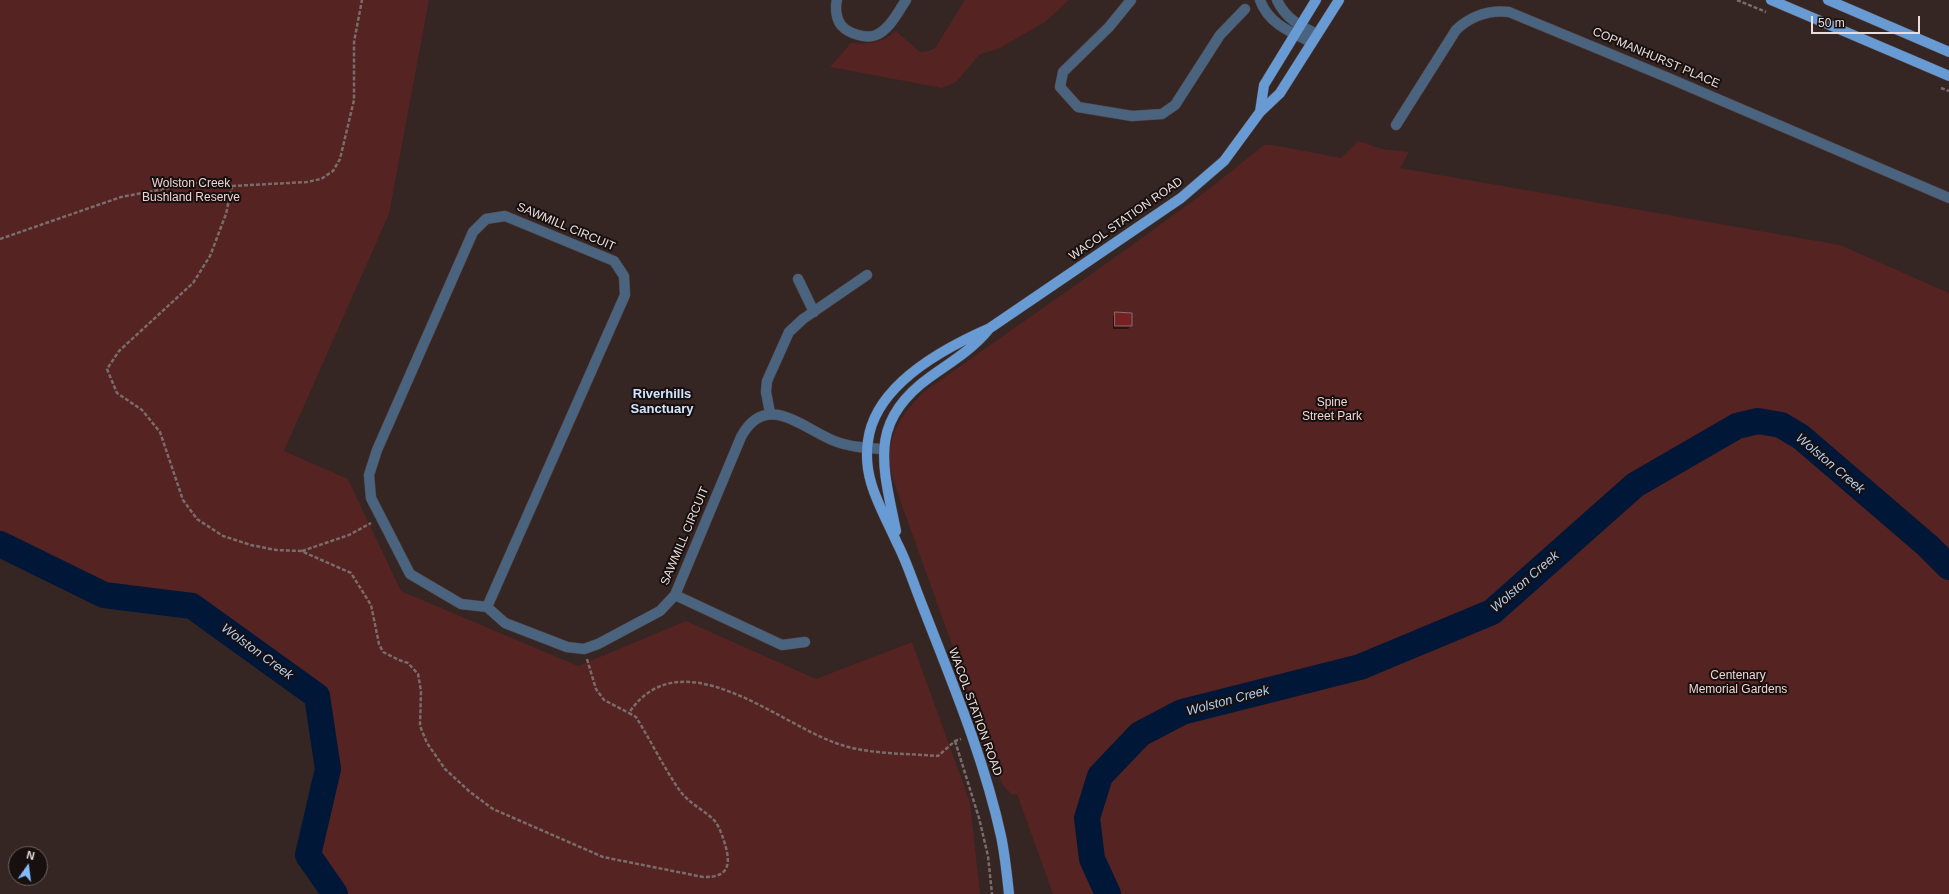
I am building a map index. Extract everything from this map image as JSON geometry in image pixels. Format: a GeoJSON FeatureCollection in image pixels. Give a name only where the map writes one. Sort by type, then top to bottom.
{"type":"FeatureCollection","features":[{"type":"Feature","properties":{"kind":"main road","name":"WACOL STATION ROAD"},"geometry":{"type":"LineString","coordinates":[[1260,112],[1264,85],[1316,0]]}},
{"type":"Feature","properties":{"kind":"main road","name":"WACOL STATION ROAD"},"geometry":{"type":"LineString","coordinates":[[1009,894],[1002,837],[987,781],[958,698],[898,544],[873,494],[867,466],[868,441],[877,413],[897,386],[957,342],[990,328],[1181,198],[1224,161],[1260,112],[1280,93],[1339,0]]}},
{"type":"Feature","properties":{"kind":"main road"},"geometry":{"type":"LineString","coordinates":[[1771,0],[1949,76]]}},
{"type":"Feature","properties":{"kind":"main road"},"geometry":{"type":"LineString","coordinates":[[1828,0],[1949,52]]}},
{"type":"Feature","properties":{"kind":"main road","name":"WACOL STATION ROAD"},"geometry":{"type":"LineString","coordinates":[[898,544],[885,480],[883,449],[889,427],[903,402],[927,379],[979,342],[990,328]]}},
{"type":"Feature","properties":{"kind":"street"},"geometry":{"type":"LineString","coordinates":[[836,0],[835,8],[842,26],[858,36],[876,36],[892,22],[906,0]]}},
{"type":"Feature","properties":{"kind":"street"},"geometry":{"type":"LineString","coordinates":[[1131,0],[1109,27],[1063,72],[1060,87],[1078,107],[1132,116],[1162,114],[1175,105],[1220,35],[1245,10]]}},
{"type":"Feature","properties":{"kind":"street"},"geometry":{"type":"LineString","coordinates":[[1260,0],[1263,10],[1269,18],[1314,38]]}},
{"type":"Feature","properties":{"kind":"street"},"geometry":{"type":"LineString","coordinates":[[1278,0],[1280,7],[1297,30]]}},
{"type":"Feature","properties":{"kind":"street","name":"COPMANHURST PLACE"},"geometry":{"type":"LineString","coordinates":[[1396,125],[1456,30],[1467,20],[1496,10],[1509,12],[1530,19],[1949,198]]}},
{"type":"Feature","properties":{"kind":"street","name":"SAWMILL CIRCUIT"},"geometry":{"type":"LineString","coordinates":[[506,216],[614,261],[624,276],[625,295],[486,607],[461,604],[410,574],[371,498],[370,476],[377,450],[473,232],[486,219],[506,216]]}},
{"type":"Feature","properties":{"kind":"street"},"geometry":{"type":"LineString","coordinates":[[867,275],[803,319],[789,332],[770,372],[766,392],[770,413],[785,416],[834,441],[868,448],[883,449]]}},
{"type":"Feature","properties":{"kind":"street"},"geometry":{"type":"LineString","coordinates":[[798,279],[814,312]]}},
{"type":"Feature","properties":{"kind":"street","name":"SAWMILL CIRCUIT"},"geometry":{"type":"LineString","coordinates":[[584,649],[598,644],[660,610],[675,595],[747,426],[757,418],[770,413]]}},
{"type":"Feature","properties":{"kind":"street"},"geometry":{"type":"LineString","coordinates":[[675,595],[782,645],[804,642]]}},
{"type":"Feature","properties":{"kind":"street"},"geometry":{"type":"LineString","coordinates":[[486,607],[505,623],[567,647],[584,649]]}},
{"type":"Feature","properties":{"kind":"path"},"geometry":{"type":"LineString","coordinates":[[232,186],[307,182],[321,179],[334,171],[340,159],[354,100],[354,42],[362,0]]}},
{"type":"Feature","properties":{"kind":"path"},"geometry":{"type":"LineString","coordinates":[[301,551],[349,535],[380,518]]}},
{"type":"Feature","properties":{"kind":"path"},"geometry":{"type":"LineString","coordinates":[[584,649],[596,689],[604,700],[629,712]]}},
{"type":"Feature","properties":{"kind":"path"},"geometry":{"type":"LineString","coordinates":[[955,741],[981,826],[988,856],[992,894]]}},
{"type":"Feature","properties":{"kind":"green space","name":"Wolston Creek Bushland Reserve"},"geometry":{"type":"Polygon","coordinates":[[[0,0],[429,0],[389,214],[284,451],[348,479],[401,591],[578,666],[686,621],[816,679],[912,642],[970,802],[980,894],[348,894],[317,853],[335,768],[325,686],[194,597],[104,587],[0,532],[0,0]]]}},
{"type":"Feature","properties":{"kind":"green space"},"geometry":{"type":"Polygon","coordinates":[[[965,0],[1069,0],[1045,22],[998,49],[980,54],[956,82],[942,88],[830,67],[851,43],[880,41],[896,31],[920,52],[929,51],[935,48],[965,0]]]}},
{"type":"Feature","properties":{"kind":"green space"},"geometry":{"type":"Polygon","coordinates":[[[1358,141],[1382,149],[1409,152],[1400,168],[1840,245],[1949,293],[1949,894],[1053,894],[1017,794],[1011,794],[1002,784],[900,500],[890,464],[891,443],[894,433],[904,415],[925,391],[1128,248],[1209,189],[1264,145],[1273,145],[1341,158],[1358,141]]]}},
{"type":"Feature","properties":{"kind":"building"},"geometry":{"type":"Polygon","coordinates":[[[1115,312],[1132,313],[1132,326],[1115,326],[1115,312]]]}},
{"type":"Feature","properties":{"kind":"waterway","name":"Wolston Creek"},"geometry":{"type":"LineString","coordinates":[[1108,894],[1092,859],[1087,818],[1100,776],[1140,734],[1182,712],[1360,667],[1492,612],[1635,485],[1737,426],[1758,421],[1781,425],[1801,437],[1928,546],[1949,567]]}},
{"type":"Feature","properties":{"kind":"waterway","name":"Wolston Creek"},"geometry":{"type":"LineString","coordinates":[[0,544],[104,595],[192,606],[317,696],[328,769],[308,855],[335,894]]}},
{"type":"Feature","properties":{"kind":"district","name":"Riverhills Sanctuary"},"geometry":{"type":"Point","coordinates":[662,402]}},
{"type":"Feature","properties":{"kind":"park label","name":"Spine Street Park"},"geometry":{"type":"Point","coordinates":[1332,410]}},
{"type":"Feature","properties":{"kind":"park label","name":"Centenary Memorial Gardens"},"geometry":{"type":"Point","coordinates":[1738,683]}}]}
